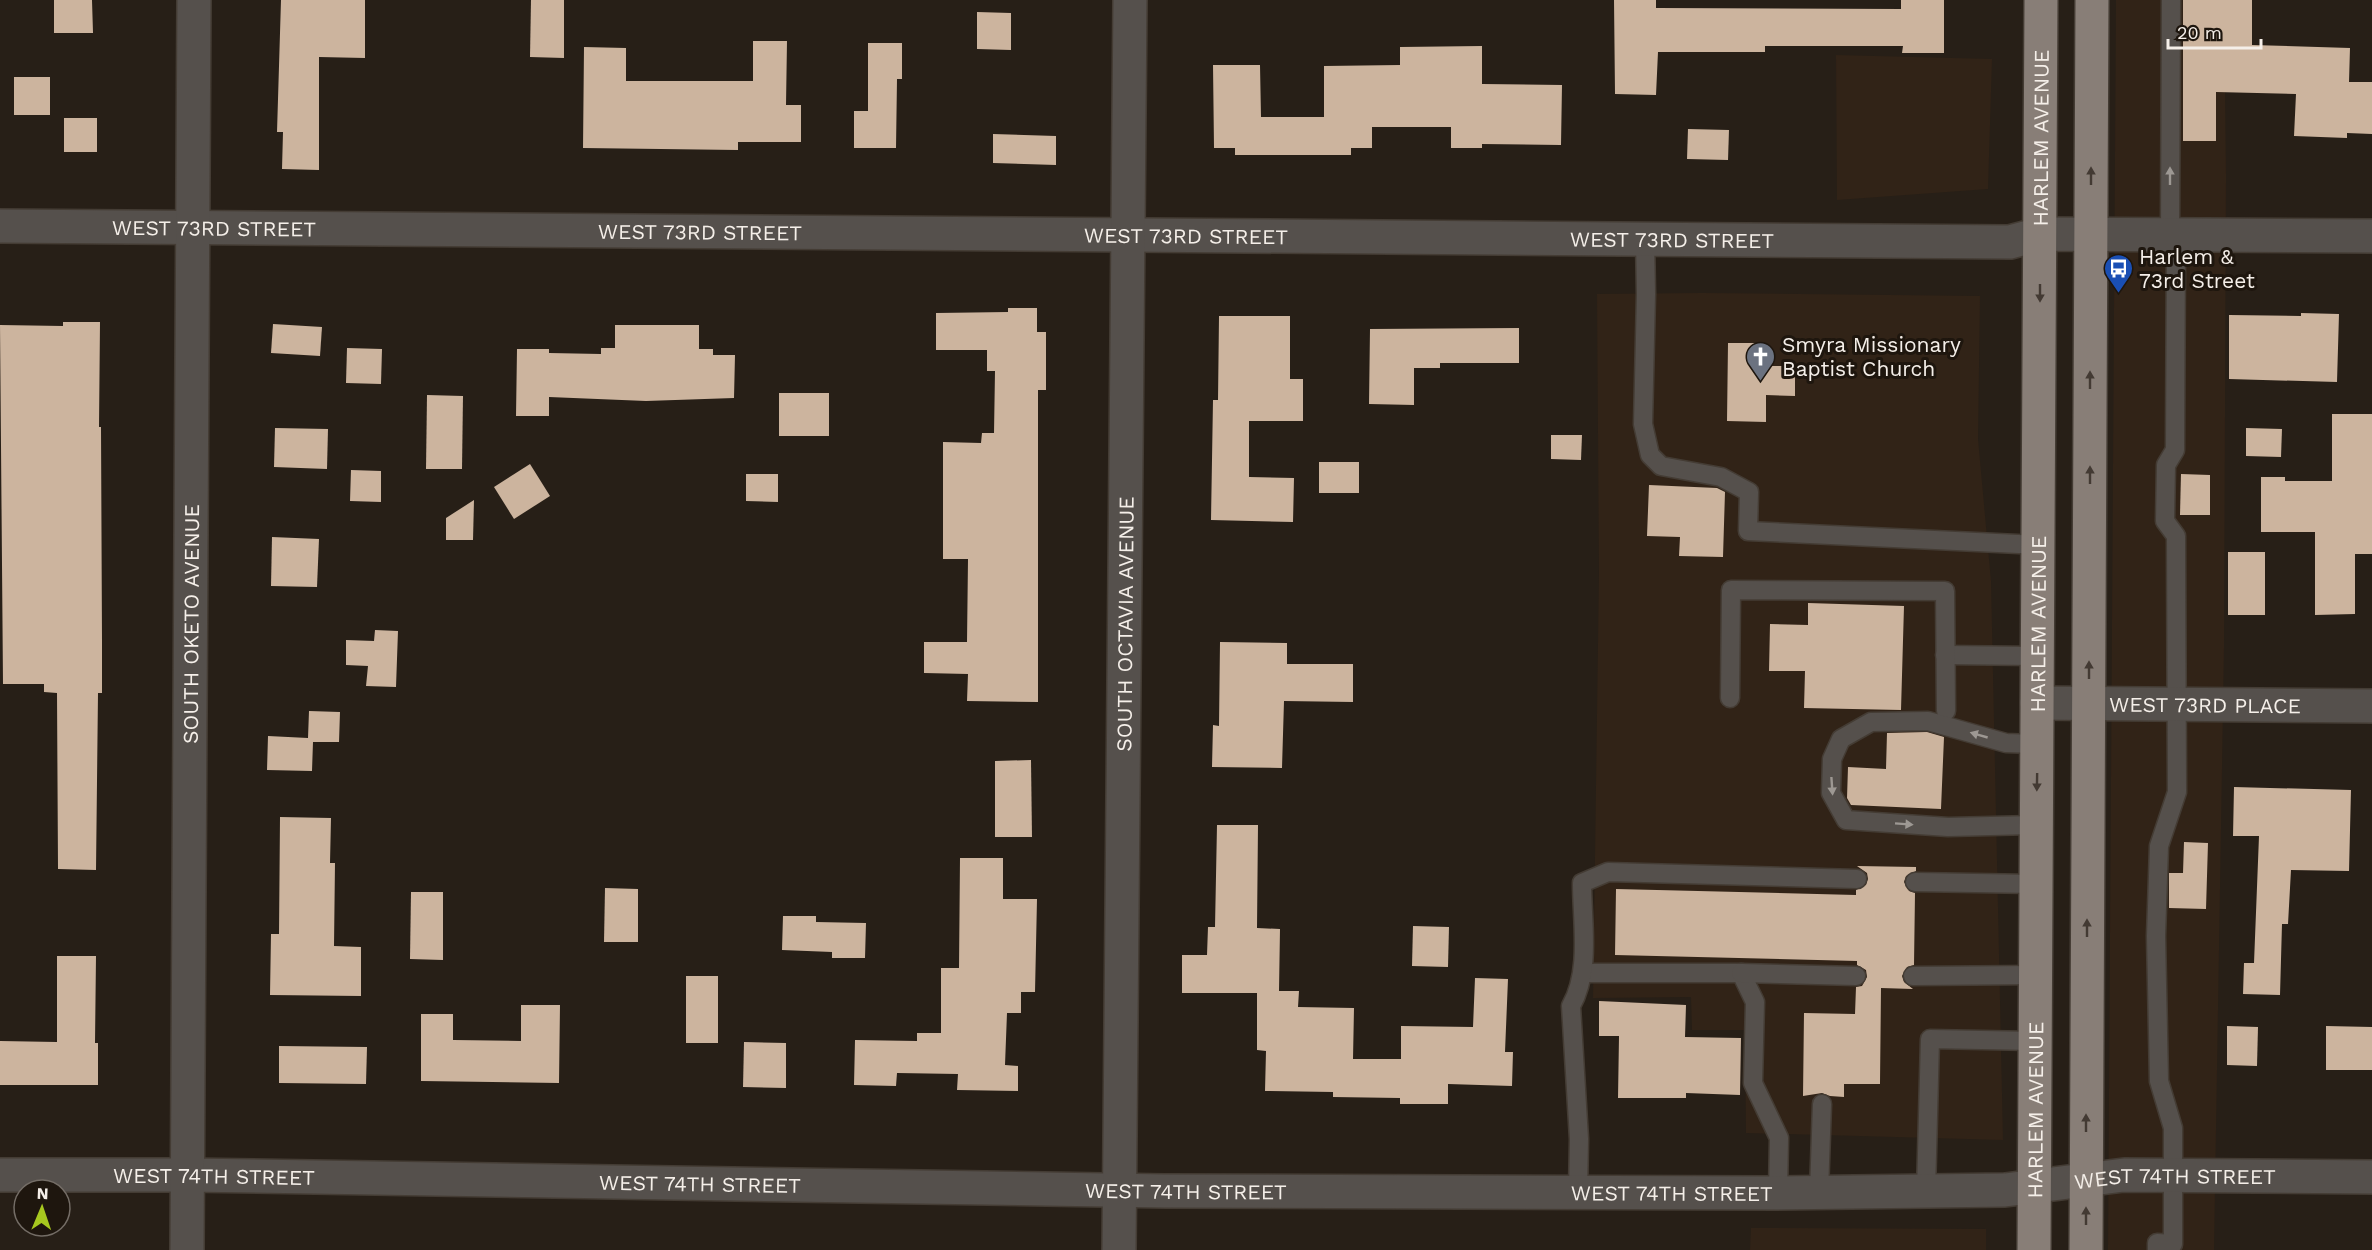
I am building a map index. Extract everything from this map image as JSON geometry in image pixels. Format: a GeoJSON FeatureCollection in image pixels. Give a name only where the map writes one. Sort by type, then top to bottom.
{"type":"FeatureCollection","features":[{"type":"Feature","properties":{"kind":"main road","name":"HARLEM AVENUE"},"geometry":{"type":"LineString","coordinates":[[2034,1250],[2041,0]]}},
{"type":"Feature","properties":{"kind":"main road"},"geometry":{"type":"LineString","coordinates":[[2086,1250],[2092,0]]}},
{"type":"Feature","properties":{"kind":"street","name":"SOUTH OKETO AVENUE"},"geometry":{"type":"LineString","coordinates":[[187,1250],[194,0]]}},
{"type":"Feature","properties":{"kind":"street","name":"SOUTH OCTAVIA AVENUE"},"geometry":{"type":"LineString","coordinates":[[1119,1250],[1130,0]]}},
{"type":"Feature","properties":{"kind":"street","name":"WEST 73RD STREET"},"geometry":{"type":"LineString","coordinates":[[0,226],[2010,242],[2040,234],[2372,236]]}},
{"type":"Feature","properties":{"kind":"street","name":"WEST 73RD PLACE"},"geometry":{"type":"LineString","coordinates":[[2037,703],[2372,706]]}},
{"type":"Feature","properties":{"kind":"street","name":"WEST 74TH STREET"},"geometry":{"type":"LineString","coordinates":[[0,1175],[188,1175],[1119,1190],[1778,1193],[2035,1188],[2124,1175],[2372,1177]]}},
{"type":"Feature","properties":{"kind":"lane"},"geometry":{"type":"LineString","coordinates":[[2157,1250],[2157,1243],[2173,1244],[2174,1175],[2173,1128],[2159,1081],[2156,936],[2159,846],[2177,792],[2176,536],[2165,521],[2166,465],[2175,450],[2176,246],[2170,234],[2171,0]]}},
{"type":"Feature","properties":{"kind":"lane"},"geometry":{"type":"LineString","coordinates":[[1645,239],[1643,424],[1650,454],[1661,466],[1721,477],[1749,492],[1748,531],[2038,546]]}},
{"type":"Feature","properties":{"kind":"lane"},"geometry":{"type":"LineString","coordinates":[[1730,698],[1731,590],[1945,591],[1946,711]]}},
{"type":"Feature","properties":{"kind":"lane"},"geometry":{"type":"LineString","coordinates":[[1945,655],[2038,656]]}},
{"type":"Feature","properties":{"kind":"lane"},"geometry":{"type":"LineString","coordinates":[[2036,825],[1948,827],[1846,820],[1831,794],[1832,759],[1841,739],[1870,722],[1928,721],[2006,743],[2037,744]]}},
{"type":"Feature","properties":{"kind":"lane"},"geometry":{"type":"LineString","coordinates":[[1578,1192],[1579,1139],[1571,1006],[1579,992],[1583,972],[1582,883],[1608,872],[1857,879]]}},
{"type":"Feature","properties":{"kind":"lane"},"geometry":{"type":"LineString","coordinates":[[1915,882],[2036,884]]}},
{"type":"Feature","properties":{"kind":"lane"},"geometry":{"type":"LineString","coordinates":[[1583,972],[1856,976]]}},
{"type":"Feature","properties":{"kind":"lane"},"geometry":{"type":"LineString","coordinates":[[1741,973],[1755,1002],[1753,1083],[1779,1138],[1778,1193]]}},
{"type":"Feature","properties":{"kind":"lane"},"geometry":{"type":"LineString","coordinates":[[1913,976],[2036,975]]}},
{"type":"Feature","properties":{"kind":"lane"},"geometry":{"type":"LineString","coordinates":[[1926,1191],[1930,1039],[2036,1041]]}},
{"type":"Feature","properties":{"kind":"lane"},"geometry":{"type":"LineString","coordinates":[[1819,1192],[1822,1104]]}},
{"type":"Feature","properties":{"kind":"shaded area"},"geometry":{"type":"Polygon","coordinates":[[[2116,0],[2224,0],[2226,176],[2224,647],[2214,1250],[2108,1250],[2116,0]]]}},
{"type":"Feature","properties":{"kind":"shaded area"},"geometry":{"type":"Polygon","coordinates":[[[1836,55],[1992,59],[1988,189],[1837,200],[1836,55]]]}},
{"type":"Feature","properties":{"kind":"shaded area"},"geometry":{"type":"Polygon","coordinates":[[[1597,294],[1980,296],[1978,439],[1991,581],[2003,1140],[1746,1133],[1745,1030],[1692,1030],[1691,997],[1593,998],[1599,573],[1597,294]]]}},
{"type":"Feature","properties":{"kind":"shaded area"},"geometry":{"type":"Polygon","coordinates":[[[1751,1228],[1986,1229],[1986,1250],[1750,1250],[1751,1228]]]}},
{"type":"Feature","properties":{"kind":"building"},"geometry":{"type":"Polygon","coordinates":[[[54,0],[92,0],[93,33],[54,33],[54,0]]]}},
{"type":"Feature","properties":{"kind":"building"},"geometry":{"type":"Polygon","coordinates":[[[281,0],[365,0],[365,58],[319,57],[319,170],[282,169],[283,132],[277,132],[281,0]]]}},
{"type":"Feature","properties":{"kind":"building"},"geometry":{"type":"Polygon","coordinates":[[[531,0],[564,0],[564,58],[530,57],[531,0]]]}},
{"type":"Feature","properties":{"kind":"building"},"geometry":{"type":"Polygon","coordinates":[[[1614,0],[1656,0],[1656,8],[1901,9],[1901,0],[1944,0],[1944,53],[1902,53],[1903,46],[1765,46],[1765,52],[1658,52],[1656,95],[1615,94],[1614,0]]]}},
{"type":"Feature","properties":{"kind":"building"},"geometry":{"type":"Polygon","coordinates":[[[2183,0],[2252,0],[2252,45],[2350,48],[2349,82],[2372,82],[2372,134],[2347,133],[2347,138],[2294,136],[2296,94],[2216,92],[2216,141],[2183,141],[2183,0]]]}},
{"type":"Feature","properties":{"kind":"building"},"geometry":{"type":"Polygon","coordinates":[[[977,12],[1011,13],[1011,50],[977,49],[977,12]]]}},
{"type":"Feature","properties":{"kind":"building"},"geometry":{"type":"Polygon","coordinates":[[[753,41],[787,41],[786,105],[801,105],[801,142],[738,142],[738,150],[583,148],[584,47],[626,48],[626,81],[753,81],[753,41]]]}},
{"type":"Feature","properties":{"kind":"building"},"geometry":{"type":"Polygon","coordinates":[[[868,43],[902,43],[902,79],[897,79],[896,148],[854,148],[854,111],[868,111],[868,43]]]}},
{"type":"Feature","properties":{"kind":"building"},"geometry":{"type":"Polygon","coordinates":[[[1482,46],[1482,84],[1562,85],[1561,145],[1482,144],[1482,148],[1451,148],[1451,127],[1372,127],[1372,148],[1351,148],[1351,155],[1235,155],[1235,148],[1214,148],[1213,65],[1260,65],[1261,117],[1324,117],[1324,66],[1400,65],[1400,47],[1482,46]]]}},
{"type":"Feature","properties":{"kind":"building"},"geometry":{"type":"Polygon","coordinates":[[[14,77],[50,77],[50,115],[14,115],[14,77]]]}},
{"type":"Feature","properties":{"kind":"building"},"geometry":{"type":"Polygon","coordinates":[[[64,118],[97,118],[97,152],[64,152],[64,118]]]}},
{"type":"Feature","properties":{"kind":"building"},"geometry":{"type":"Polygon","coordinates":[[[1688,129],[1729,130],[1728,160],[1687,159],[1688,129]]]}},
{"type":"Feature","properties":{"kind":"building"},"geometry":{"type":"Polygon","coordinates":[[[993,134],[1056,136],[1056,165],[993,163],[993,134]]]}},
{"type":"Feature","properties":{"kind":"building"},"geometry":{"type":"Polygon","coordinates":[[[1008,308],[1037,308],[1037,332],[1046,332],[1046,390],[1038,390],[1038,702],[967,701],[968,674],[924,673],[924,642],[967,642],[968,559],[943,559],[943,442],[981,443],[982,433],[994,433],[995,371],[987,371],[987,350],[936,350],[936,313],[1008,312],[1008,308]]]}},
{"type":"Feature","properties":{"kind":"building"},"geometry":{"type":"Polygon","coordinates":[[[2301,313],[2339,314],[2337,382],[2229,379],[2229,315],[2301,316],[2301,313]]]}},
{"type":"Feature","properties":{"kind":"building"},"geometry":{"type":"Polygon","coordinates":[[[1219,316],[1290,316],[1290,379],[1303,379],[1303,421],[1249,421],[1249,477],[1294,478],[1293,522],[1211,520],[1213,400],[1218,400],[1219,316]]]}},
{"type":"Feature","properties":{"kind":"building"},"geometry":{"type":"Polygon","coordinates":[[[63,322],[100,322],[102,693],[98,693],[96,870],[58,869],[57,693],[44,692],[44,684],[3,684],[0,325],[63,326],[63,322]]]}},
{"type":"Feature","properties":{"kind":"building"},"geometry":{"type":"Polygon","coordinates":[[[273,324],[322,327],[320,356],[271,353],[273,324]]]}},
{"type":"Feature","properties":{"kind":"building"},"geometry":{"type":"Polygon","coordinates":[[[615,325],[699,325],[699,349],[713,349],[713,355],[735,355],[734,398],[646,401],[549,397],[549,416],[516,416],[517,349],[549,349],[549,353],[601,354],[601,348],[615,348],[615,325]]]}},
{"type":"Feature","properties":{"kind":"building"},"geometry":{"type":"Polygon","coordinates":[[[1519,328],[1519,363],[1440,363],[1440,368],[1414,368],[1414,405],[1369,404],[1370,329],[1519,328]]]}},
{"type":"Feature","properties":{"kind":"building","name":"Smyra Missionary Baptist Church"},"geometry":{"type":"Polygon","coordinates":[[[1728,343],[1765,343],[1765,366],[1795,366],[1795,396],[1766,395],[1766,422],[1727,421],[1728,343]]]}},
{"type":"Feature","properties":{"kind":"building"},"geometry":{"type":"Polygon","coordinates":[[[347,348],[382,349],[381,384],[346,383],[347,348]]]}},
{"type":"Feature","properties":{"kind":"building"},"geometry":{"type":"Polygon","coordinates":[[[779,393],[829,393],[829,436],[779,436],[779,393]]]}},
{"type":"Feature","properties":{"kind":"building"},"geometry":{"type":"Polygon","coordinates":[[[427,395],[463,396],[462,469],[426,469],[427,395]]]}},
{"type":"Feature","properties":{"kind":"building"},"geometry":{"type":"Polygon","coordinates":[[[2332,414],[2372,414],[2372,554],[2355,554],[2355,614],[2315,615],[2315,532],[2261,532],[2261,477],[2285,477],[2285,481],[2332,481],[2332,414]]]}},
{"type":"Feature","properties":{"kind":"building"},"geometry":{"type":"Polygon","coordinates":[[[275,428],[328,429],[327,469],[274,467],[275,428]]]}},
{"type":"Feature","properties":{"kind":"building"},"geometry":{"type":"Polygon","coordinates":[[[2246,428],[2282,429],[2281,457],[2246,456],[2246,428]]]}},
{"type":"Feature","properties":{"kind":"building"},"geometry":{"type":"Polygon","coordinates":[[[1551,435],[1582,435],[1581,460],[1551,459],[1551,435]]]}},
{"type":"Feature","properties":{"kind":"building"},"geometry":{"type":"Polygon","coordinates":[[[1319,462],[1359,462],[1359,493],[1319,493],[1319,462]]]}},
{"type":"Feature","properties":{"kind":"building"},"geometry":{"type":"Polygon","coordinates":[[[530,464],[550,496],[514,519],[494,487],[530,464]]]}},
{"type":"Feature","properties":{"kind":"building"},"geometry":{"type":"Polygon","coordinates":[[[351,470],[381,471],[381,502],[350,501],[351,470]]]}},
{"type":"Feature","properties":{"kind":"building"},"geometry":{"type":"Polygon","coordinates":[[[746,474],[778,474],[778,502],[746,501],[746,474]]]}},
{"type":"Feature","properties":{"kind":"building"},"geometry":{"type":"Polygon","coordinates":[[[2181,474],[2210,475],[2210,515],[2180,515],[2181,474]]]}},
{"type":"Feature","properties":{"kind":"building"},"geometry":{"type":"Polygon","coordinates":[[[1649,485],[1717,488],[1725,492],[1723,557],[1679,556],[1680,537],[1647,536],[1649,485]]]}},
{"type":"Feature","properties":{"kind":"building"},"geometry":{"type":"Polygon","coordinates":[[[474,500],[473,540],[446,540],[446,518],[474,500]]]}},
{"type":"Feature","properties":{"kind":"building"},"geometry":{"type":"Polygon","coordinates":[[[272,537],[319,539],[317,587],[271,586],[272,537]]]}},
{"type":"Feature","properties":{"kind":"building"},"geometry":{"type":"Polygon","coordinates":[[[2228,552],[2265,552],[2265,615],[2228,615],[2228,552]]]}},
{"type":"Feature","properties":{"kind":"building"},"geometry":{"type":"Polygon","coordinates":[[[1808,603],[1904,606],[1901,710],[1804,708],[1805,671],[1769,671],[1770,624],[1808,625],[1808,603]]]}},
{"type":"Feature","properties":{"kind":"building"},"geometry":{"type":"Polygon","coordinates":[[[375,630],[398,631],[396,687],[366,686],[368,666],[346,665],[346,640],[374,641],[375,630]]]}},
{"type":"Feature","properties":{"kind":"building"},"geometry":{"type":"Polygon","coordinates":[[[1220,642],[1287,643],[1287,664],[1353,664],[1353,702],[1284,701],[1282,768],[1212,767],[1213,725],[1219,726],[1220,642]]]}},
{"type":"Feature","properties":{"kind":"building"},"geometry":{"type":"Polygon","coordinates":[[[309,711],[340,712],[339,742],[313,742],[312,771],[267,770],[268,736],[308,738],[309,711]]]}},
{"type":"Feature","properties":{"kind":"building"},"geometry":{"type":"Polygon","coordinates":[[[1927,732],[1944,737],[1941,809],[1851,805],[1847,798],[1848,767],[1886,769],[1887,733],[1927,732]]]}},
{"type":"Feature","properties":{"kind":"building"},"geometry":{"type":"Polygon","coordinates":[[[1031,760],[1032,837],[995,837],[995,761],[1031,760]]]}},
{"type":"Feature","properties":{"kind":"building"},"geometry":{"type":"Polygon","coordinates":[[[2234,787],[2351,790],[2349,871],[2291,870],[2288,924],[2282,924],[2280,995],[2243,994],[2244,963],[2254,963],[2259,836],[2233,836],[2234,787]]]}},
{"type":"Feature","properties":{"kind":"building"},"geometry":{"type":"Polygon","coordinates":[[[280,817],[331,818],[330,863],[335,863],[334,946],[361,947],[361,996],[270,995],[271,934],[279,934],[280,817]]]}},
{"type":"Feature","properties":{"kind":"building"},"geometry":{"type":"Polygon","coordinates":[[[1217,825],[1258,825],[1257,928],[1280,929],[1279,991],[1299,991],[1298,1007],[1354,1008],[1353,1059],[1401,1059],[1401,1026],[1473,1027],[1475,978],[1508,979],[1505,1052],[1513,1052],[1512,1086],[1448,1084],[1448,1104],[1400,1104],[1400,1098],[1333,1097],[1333,1092],[1265,1091],[1266,1051],[1257,1050],[1257,993],[1182,993],[1182,955],[1207,955],[1208,927],[1215,927],[1217,825]]]}},
{"type":"Feature","properties":{"kind":"building"},"geometry":{"type":"Polygon","coordinates":[[[2184,842],[2208,843],[2206,909],[2169,908],[2169,873],[2183,873],[2184,842]]]}},
{"type":"Feature","properties":{"kind":"building"},"geometry":{"type":"Polygon","coordinates":[[[960,858],[1003,858],[1003,899],[1037,899],[1035,992],[1021,992],[1021,1013],[1007,1013],[1005,1065],[1018,1066],[1018,1091],[957,1090],[958,1074],[897,1073],[896,1086],[854,1085],[855,1040],[917,1041],[917,1033],[941,1033],[941,968],[959,968],[960,858]]]}},
{"type":"Feature","properties":{"kind":"building"},"geometry":{"type":"Polygon","coordinates":[[[1857,866],[1916,867],[1916,871],[1906,876],[1904,882],[1909,891],[1915,893],[1914,965],[1907,967],[1902,976],[1904,982],[1913,989],[1881,988],[1880,1084],[1844,1084],[1844,1097],[1822,1093],[1803,1096],[1804,1013],[1855,1014],[1856,987],[1862,986],[1867,977],[1866,970],[1857,965],[1857,961],[1615,955],[1616,889],[1856,895],[1856,890],[1866,885],[1868,879],[1867,873],[1857,866]]]}},
{"type":"Feature","properties":{"kind":"building"},"geometry":{"type":"Polygon","coordinates":[[[605,888],[638,889],[638,942],[604,942],[605,888]]]}},
{"type":"Feature","properties":{"kind":"building"},"geometry":{"type":"Polygon","coordinates":[[[411,892],[443,892],[443,960],[410,959],[411,892]]]}},
{"type":"Feature","properties":{"kind":"building"},"geometry":{"type":"Polygon","coordinates":[[[783,916],[816,916],[816,922],[866,923],[865,958],[832,958],[832,952],[782,950],[783,916]]]}},
{"type":"Feature","properties":{"kind":"building"},"geometry":{"type":"Polygon","coordinates":[[[1413,926],[1449,927],[1448,967],[1412,966],[1413,926]]]}},
{"type":"Feature","properties":{"kind":"building"},"geometry":{"type":"Polygon","coordinates":[[[57,956],[96,956],[95,1043],[98,1043],[98,1085],[0,1085],[0,1041],[57,1042],[57,956]]]}},
{"type":"Feature","properties":{"kind":"building"},"geometry":{"type":"Polygon","coordinates":[[[686,976],[718,976],[718,1043],[686,1043],[686,976]]]}},
{"type":"Feature","properties":{"kind":"building"},"geometry":{"type":"Polygon","coordinates":[[[1599,1001],[1686,1005],[1685,1037],[1741,1038],[1740,1095],[1686,1093],[1686,1098],[1618,1098],[1619,1036],[1599,1036],[1599,1001]]]}},
{"type":"Feature","properties":{"kind":"building"},"geometry":{"type":"Polygon","coordinates":[[[521,1005],[560,1005],[559,1083],[421,1081],[421,1014],[453,1014],[453,1040],[521,1041],[521,1005]]]}},
{"type":"Feature","properties":{"kind":"building"},"geometry":{"type":"Polygon","coordinates":[[[2227,1026],[2258,1027],[2257,1066],[2227,1065],[2227,1026]]]}},
{"type":"Feature","properties":{"kind":"building"},"geometry":{"type":"Polygon","coordinates":[[[2326,1026],[2372,1027],[2372,1070],[2326,1070],[2326,1026]]]}},
{"type":"Feature","properties":{"kind":"building"},"geometry":{"type":"Polygon","coordinates":[[[744,1042],[786,1043],[786,1088],[743,1087],[744,1042]]]}},
{"type":"Feature","properties":{"kind":"building"},"geometry":{"type":"Polygon","coordinates":[[[279,1046],[367,1047],[366,1084],[279,1083],[279,1046]]]}},
{"type":"Feature","properties":{"kind":"place","name":"Harlem & 73rd Street"},"geometry":{"type":"Point","coordinates":[2118,294]}},
{"type":"Feature","properties":{"kind":"place","name":"Smyra Missionary Baptist Church"},"geometry":{"type":"Point","coordinates":[1761,382]}}]}
